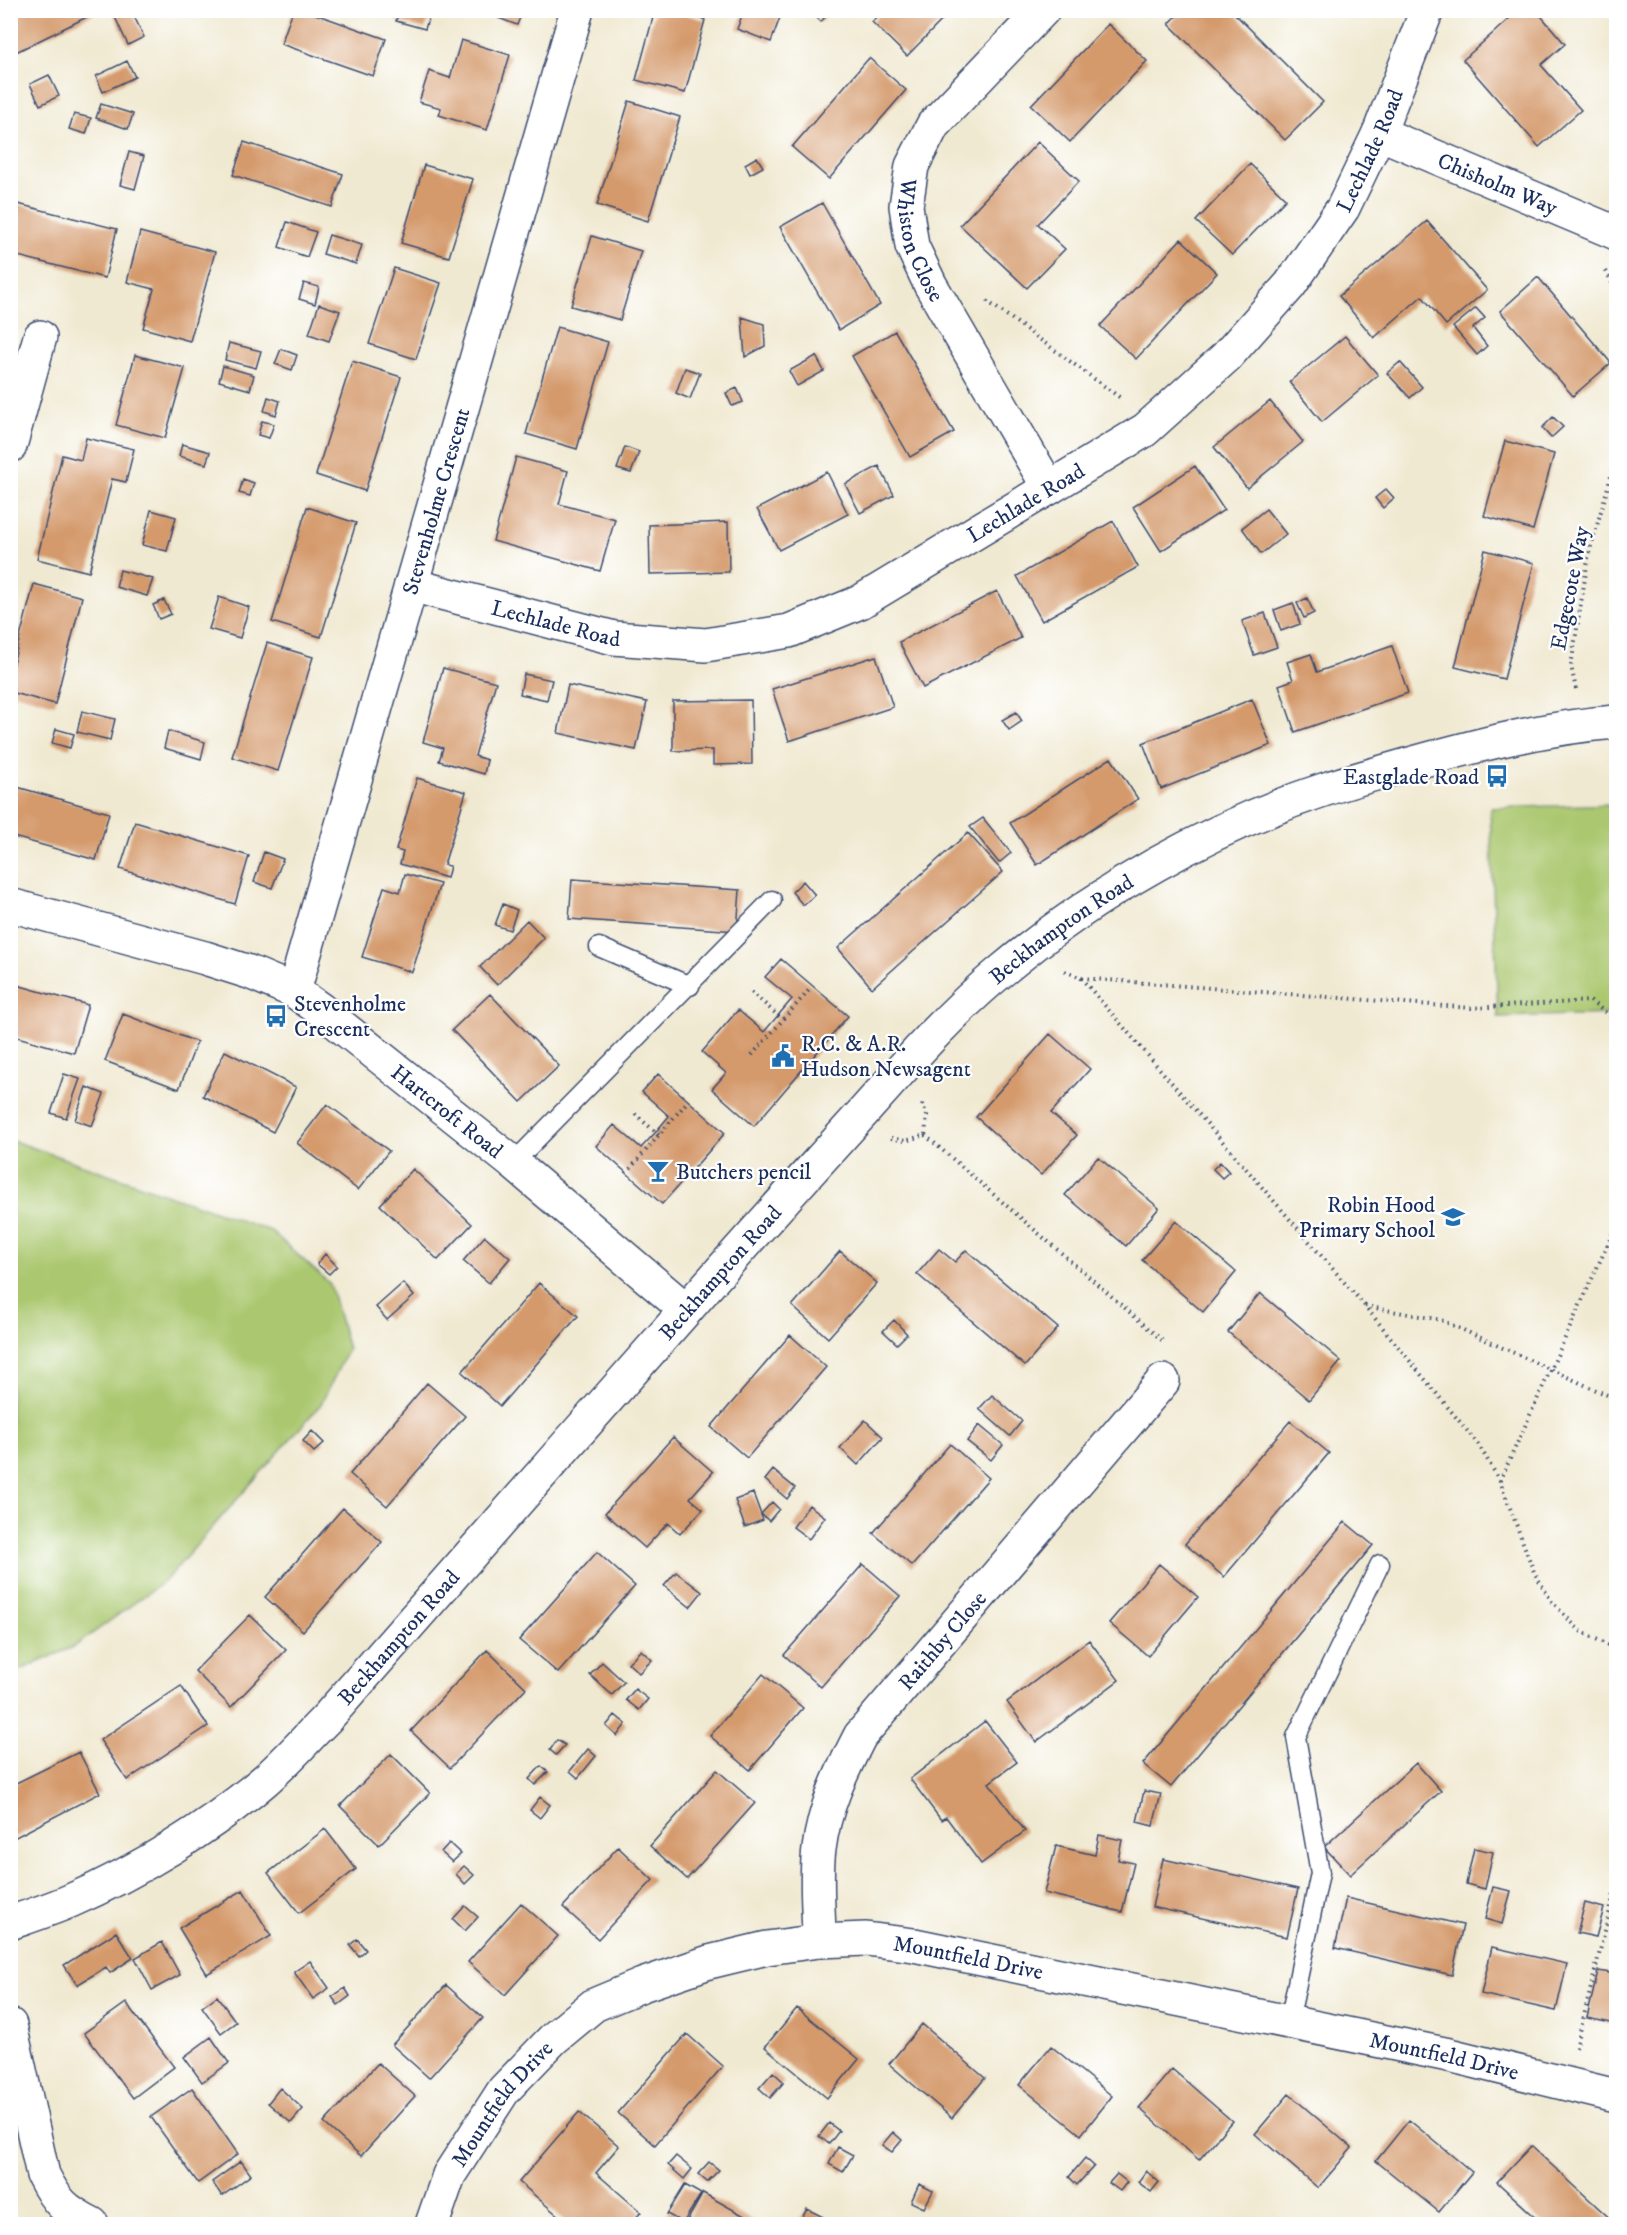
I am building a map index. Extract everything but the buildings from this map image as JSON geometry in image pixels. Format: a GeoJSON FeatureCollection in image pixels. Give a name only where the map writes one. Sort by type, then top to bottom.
{"type":"FeatureCollection","features":[{"type":"Feature","properties":{"kind":"street","name":"Stevenholme Crescent"},"geometry":{"type":"LineString","coordinates":[[294,991],[577,10]]}},
{"type":"Feature","properties":{"kind":"street","name":"Whiston Close"},"geometry":{"type":"LineString","coordinates":[[1042,10],[933,125],[912,166],[906,206],[912,246],[930,284],[1049,488]]}},
{"type":"Feature","properties":{"kind":"street","name":"Lechlade Road"},"geometry":{"type":"LineString","coordinates":[[411,585],[614,638],[706,645],[789,631],[860,602],[1144,430],[1226,357],[1290,285],[1343,208],[1379,133],[1427,10]]}},
{"type":"Feature","properties":{"kind":"street","name":"Chisholm Way"},"geometry":{"type":"LineString","coordinates":[[1379,133],[1617,233]]}},
{"type":"Feature","properties":{"kind":"street"},"geometry":{"type":"LineString","coordinates":[[10,446],[40,337]]}},
{"type":"Feature","properties":{"kind":"street","name":"Beckhampton Road"},"geometry":{"type":"LineString","coordinates":[[10,1923],[70,1901],[127,1872],[193,1833],[264,1781],[326,1719],[686,1310],[929,1039],[996,975],[1036,943],[1098,900],[1152,867],[1217,833],[1326,789],[1434,757],[1511,738],[1583,724],[1617,722]]}},
{"type":"Feature","properties":{"kind":"street","name":"Hartcroft Road"},"geometry":{"type":"LineString","coordinates":[[10,905],[206,958],[249,972],[294,991],[513,1163],[686,1310]]}},
{"type":"Feature","properties":{"kind":"street","name":"Raithby Close"},"geometry":{"type":"LineString","coordinates":[[819,1941],[819,1850],[827,1808],[840,1774],[860,1737],[1163,1381]]}},
{"type":"Feature","properties":{"kind":"street","name":"Mountfield Drive"},"geometry":{"type":"LineString","coordinates":[[432,2224],[449,2175],[504,2090],[553,2039],[594,2005],[642,1985],[709,1962],[767,1948],[819,1941],[866,1939],[914,1945],[1449,2055],[1617,2096]]}},
{"type":"Feature","properties":{"kind":"street"},"geometry":{"type":"LineString","coordinates":[[10,2025],[43,2175],[54,2197],[82,2219]]}},
{"type":"Feature","properties":{"kind":"lane"},"geometry":{"type":"LineString","coordinates":[[513,1163],[690,986],[772,900]]}},
{"type":"Feature","properties":{"kind":"lane"},"geometry":{"type":"LineString","coordinates":[[599,947],[690,986]]}},
{"type":"Feature","properties":{"kind":"lane"},"geometry":{"type":"LineString","coordinates":[[1289,2022],[1320,1873],[1296,1737],[1380,1564]]}},
{"type":"Feature","properties":{"kind":"path"},"geometry":{"type":"LineString","coordinates":[[979,295],[1133,407],[1144,430]]}},
{"type":"Feature","properties":{"kind":"path","name":"Edgecote Way"},"geometry":{"type":"LineString","coordinates":[[1583,724],[1571,666],[1589,553],[1617,459]]}},
{"type":"Feature","properties":{"kind":"path"},"geometry":{"type":"LineString","coordinates":[[1036,943],[1056,967],[1081,978],[1471,1008],[1590,1001],[1617,1020]]}},
{"type":"Feature","properties":{"kind":"path"},"geometry":{"type":"LineString","coordinates":[[1081,978],[1365,1305],[1478,1444],[1500,1481],[1534,1572],[1552,1602],[1580,1631],[1617,1649]]}},
{"type":"Feature","properties":{"kind":"path"},"geometry":{"type":"LineString","coordinates":[[752,1055],[810,989]]}},
{"type":"Feature","properties":{"kind":"path"},"geometry":{"type":"LineString","coordinates":[[751,992],[782,1020]]}},
{"type":"Feature","properties":{"kind":"path"},"geometry":{"type":"LineString","coordinates":[[630,1169],[687,1102]]}},
{"type":"Feature","properties":{"kind":"path"},"geometry":{"type":"LineString","coordinates":[[635,1114],[659,1135]]}},
{"type":"Feature","properties":{"kind":"path"},"geometry":{"type":"LineString","coordinates":[[924,1135],[1182,1358],[1163,1381]]}},
{"type":"Feature","properties":{"kind":"path"},"geometry":{"type":"LineString","coordinates":[[1500,1481],[1617,1226]]}},
{"type":"Feature","properties":{"kind":"path"},"geometry":{"type":"LineString","coordinates":[[1365,1305],[1441,1320],[1617,1399]]}},
{"type":"Feature","properties":{"kind":"path"},"geometry":{"type":"LineString","coordinates":[[1567,2084],[1614,1894]]}},
{"type":"Feature","properties":{"kind":"green space"},"geometry":{"type":"Polygon","coordinates":[[[1616,804],[1616,1014],[1498,1017],[1490,808],[1616,804]]]}},
{"type":"Feature","properties":{"kind":"green space"},"geometry":{"type":"Polygon","coordinates":[[[11,1140],[271,1231],[330,1284],[348,1349],[321,1404],[166,1580],[75,1646],[11,1674],[11,1140]]]}},
{"type":"Feature","properties":{"kind":"place","name":"Eastglade Road"},"geometry":{"type":"Point","coordinates":[1497,776]}},
{"type":"Feature","properties":{"kind":"place","name":"Stevenholme Crescent"},"geometry":{"type":"Point","coordinates":[276,1016]}},
{"type":"Feature","properties":{"kind":"place","name":"R.C. & A.R. Hudson Newsagent"},"geometry":{"type":"Point","coordinates":[783,1056]}},
{"type":"Feature","properties":{"kind":"place","name":"Butchers pencil"},"geometry":{"type":"Point","coordinates":[658,1171]}},
{"type":"Feature","properties":{"kind":"place","name":"Robin Hood Primary School"},"geometry":{"type":"Point","coordinates":[1453,1217]}}]}
